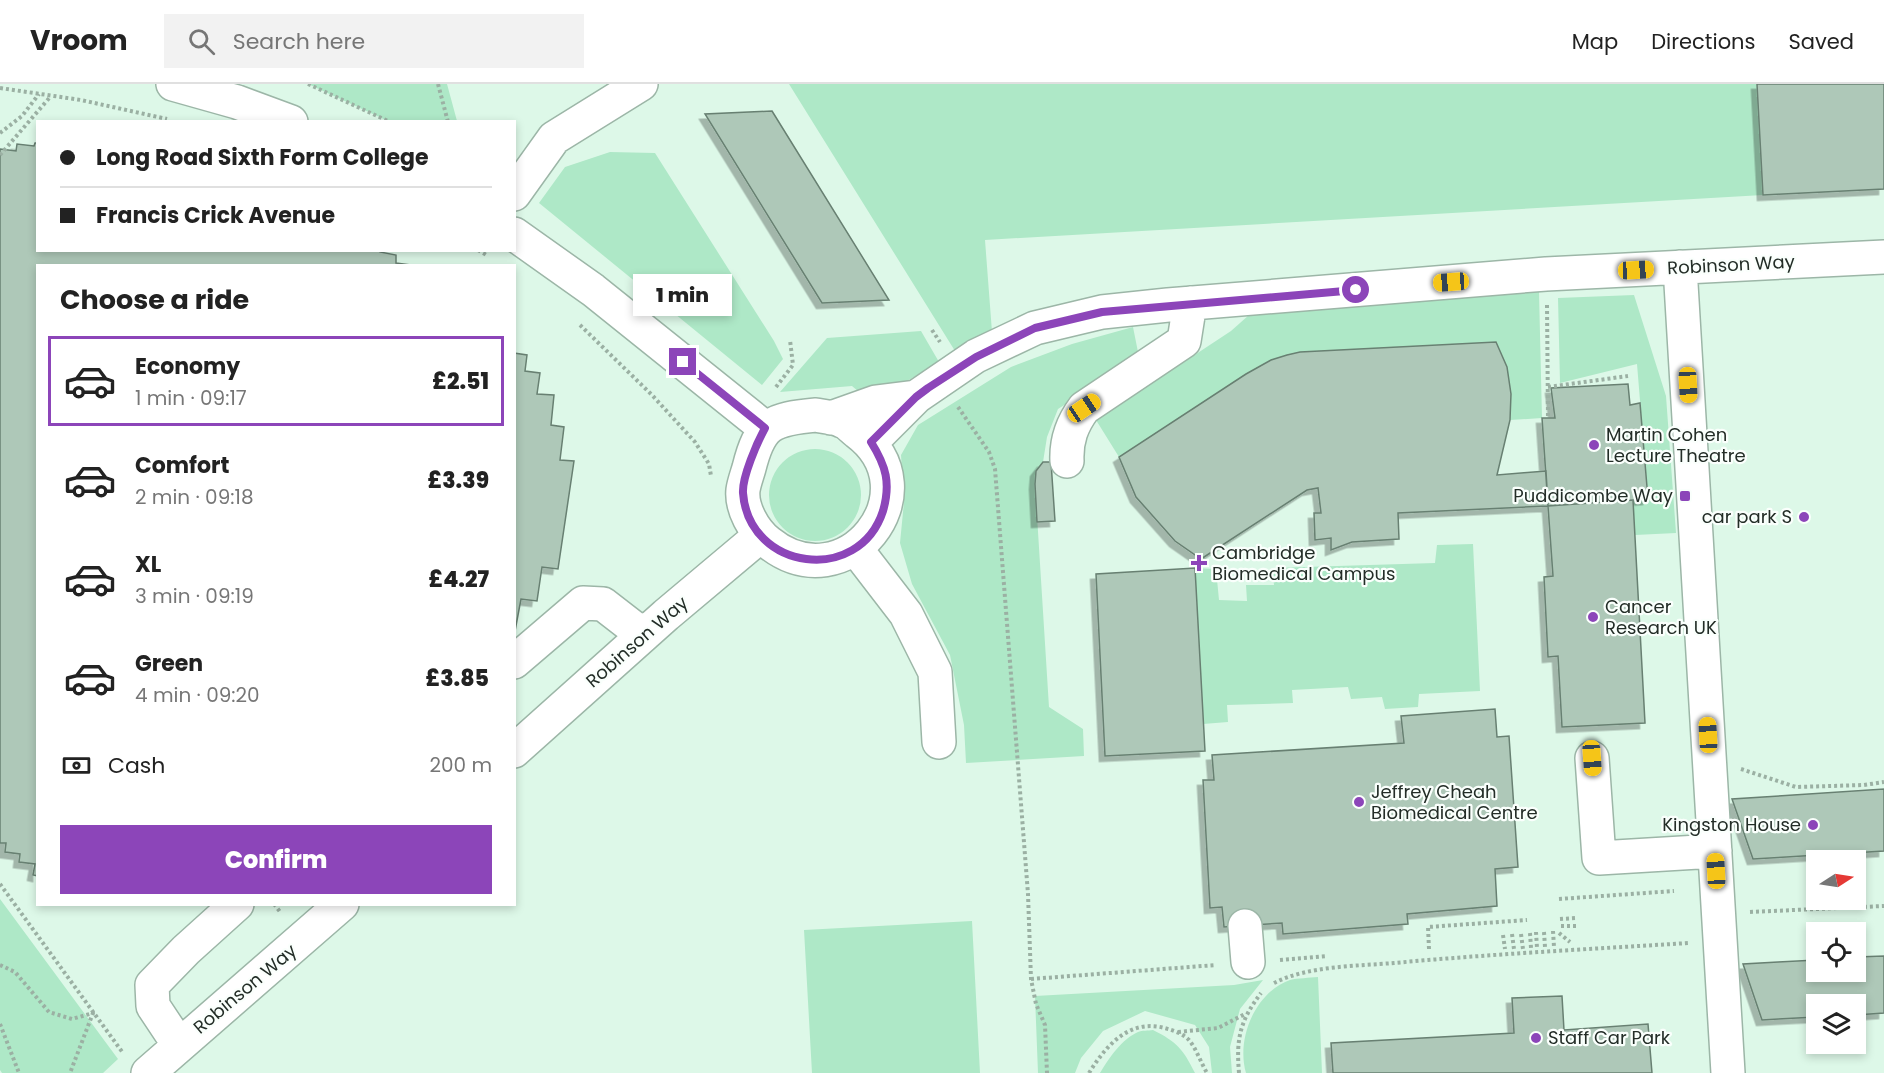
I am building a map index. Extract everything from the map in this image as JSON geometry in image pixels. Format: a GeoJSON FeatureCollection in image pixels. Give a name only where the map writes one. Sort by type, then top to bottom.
{"type":"FeatureCollection","features":[{"type":"Feature","properties":{"kind":"street"},"geometry":{"type":"LineString","coordinates":[[173,84],[237,102],[286,120]]}},
{"type":"Feature","properties":{"kind":"street"},"geometry":{"type":"LineString","coordinates":[[516,191],[554,138],[641,84]]}},
{"type":"Feature","properties":{"kind":"street"},"geometry":{"type":"LineString","coordinates":[[516,235],[602,297],[765,428]]}},
{"type":"Feature","properties":{"kind":"street","name":"Robinson Way"},"geometry":{"type":"LineString","coordinates":[[871,442],[916,397],[976,357],[1035,328],[1102,312],[1546,274],[1884,257]]}},
{"type":"Feature","properties":{"kind":"street"},"geometry":{"type":"LineString","coordinates":[[1680,267],[1728,1073]]}},
{"type":"Feature","properties":{"kind":"street"},"geometry":{"type":"LineString","coordinates":[[1067,461],[1066,447],[1074,423],[1084,408],[1184,341],[1190,303]]}},
{"type":"Feature","properties":{"kind":"street","name":"Robinson Way"},"geometry":{"type":"LineString","coordinates":[[831,418],[876,402],[916,397]]}},
{"type":"Feature","properties":{"kind":"street"},"geometry":{"type":"LineString","coordinates":[[816,415],[842,420],[871,442],[884,462],[888,494],[879,524],[856,549],[830,560],[805,560],[781,552],[760,536],[749,517],[743,492],[754,450],[765,428],[790,417],[816,415]]}},
{"type":"Feature","properties":{"kind":"street","name":"Robinson Way"},"geometry":{"type":"LineString","coordinates":[[516,749],[647,632],[760,536]]}},
{"type":"Feature","properties":{"kind":"street"},"geometry":{"type":"LineString","coordinates":[[856,549],[906,614],[935,672],[939,742]]}},
{"type":"Feature","properties":{"kind":"street"},"geometry":{"type":"LineString","coordinates":[[516,660],[583,603],[603,604],[634,628],[647,632]]}},
{"type":"Feature","properties":{"kind":"street"},"geometry":{"type":"LineString","coordinates":[[1592,758],[1599,858],[1715,850]]}},
{"type":"Feature","properties":{"kind":"street"},"geometry":{"type":"LineString","coordinates":[[179,1045],[153,1006],[152,985],[186,950],[235,906]]}},
{"type":"Feature","properties":{"kind":"street","name":"Robinson Way"},"geometry":{"type":"LineString","coordinates":[[136,1064],[179,1045],[340,906]]}},
{"type":"Feature","properties":{"kind":"street"},"geometry":{"type":"LineString","coordinates":[[1245,926],[1248,962]]}},
{"type":"Feature","properties":{"kind":"path"},"geometry":{"type":"LineString","coordinates":[[308,84],[386,120]]}},
{"type":"Feature","properties":{"kind":"path"},"geometry":{"type":"LineString","coordinates":[[438,84],[447,120]]}},
{"type":"Feature","properties":{"kind":"path"},"geometry":{"type":"LineString","coordinates":[[0,87],[166,120]]}},
{"type":"Feature","properties":{"kind":"path"},"geometry":{"type":"LineString","coordinates":[[0,133],[22,116],[39,94]]}},
{"type":"Feature","properties":{"kind":"path"},"geometry":{"type":"LineString","coordinates":[[0,155],[51,96]]}},
{"type":"Feature","properties":{"kind":"path"},"geometry":{"type":"LineString","coordinates":[[1546,274],[1548,418]]}},
{"type":"Feature","properties":{"kind":"path"},"geometry":{"type":"LineString","coordinates":[[573,319],[652,395],[695,442],[709,464],[712,482]]}},
{"type":"Feature","properties":{"kind":"path"},"geometry":{"type":"LineString","coordinates":[[770,394],[793,365],[790,340]]}},
{"type":"Feature","properties":{"kind":"path"},"geometry":{"type":"LineString","coordinates":[[1548,387],[1628,376]]}},
{"type":"Feature","properties":{"kind":"path"},"geometry":{"type":"LineString","coordinates":[[952,398],[989,452],[995,469],[1028,894],[1031,979],[1036,1005],[1046,1025],[1047,1073]]}},
{"type":"Feature","properties":{"kind":"path"},"geometry":{"type":"LineString","coordinates":[[1709,759],[1796,787],[1863,785],[1884,782]]}},
{"type":"Feature","properties":{"kind":"path"},"geometry":{"type":"LineString","coordinates":[[0,884],[93,1013],[136,1064]]}},
{"type":"Feature","properties":{"kind":"path"},"geometry":{"type":"LineString","coordinates":[[1559,899],[1674,891]]}},
{"type":"Feature","properties":{"kind":"path"},"geometry":{"type":"LineString","coordinates":[[1239,1073],[1237,1047],[1246,1014],[1266,987],[1290,975],[1719,927],[1884,906]]}},
{"type":"Feature","properties":{"kind":"path"},"geometry":{"type":"LineString","coordinates":[[1560,919],[1577,918]]}},
{"type":"Feature","properties":{"kind":"path"},"geometry":{"type":"LineString","coordinates":[[1430,948],[1428,927],[1527,920]]}},
{"type":"Feature","properties":{"kind":"path"},"geometry":{"type":"LineString","coordinates":[[1561,926],[1578,926]]}},
{"type":"Feature","properties":{"kind":"path"},"geometry":{"type":"LineString","coordinates":[[1553,931],[1554,947]]}},
{"type":"Feature","properties":{"kind":"path"},"geometry":{"type":"LineString","coordinates":[[1530,933],[1534,948],[1536,932]]}},
{"type":"Feature","properties":{"kind":"path"},"geometry":{"type":"LineString","coordinates":[[1544,932],[1545,947]]}},
{"type":"Feature","properties":{"kind":"path"},"geometry":{"type":"LineString","coordinates":[[1521,933],[1522,949]]}},
{"type":"Feature","properties":{"kind":"path"},"geometry":{"type":"LineString","coordinates":[[1559,933],[1570,942]]}},
{"type":"Feature","properties":{"kind":"path"},"geometry":{"type":"LineString","coordinates":[[1503,934],[1505,949]]}},
{"type":"Feature","properties":{"kind":"path"},"geometry":{"type":"LineString","coordinates":[[1512,934],[1514,949]]}},
{"type":"Feature","properties":{"kind":"path"},"geometry":{"type":"LineString","coordinates":[[1031,979],[1327,956]]}},
{"type":"Feature","properties":{"kind":"path"},"geometry":{"type":"LineString","coordinates":[[0,965],[15,972],[49,1012],[72,1019],[93,1013]]}},
{"type":"Feature","properties":{"kind":"path"},"geometry":{"type":"LineString","coordinates":[[70,1073],[93,1013]]}},
{"type":"Feature","properties":{"kind":"path"},"geometry":{"type":"LineString","coordinates":[[1178,1032],[1218,1028],[1246,1014]]}},
{"type":"Feature","properties":{"kind":"path"},"geometry":{"type":"LineString","coordinates":[[0,1024],[19,1073]]}},
{"type":"Feature","properties":{"kind":"path"},"geometry":{"type":"LineString","coordinates":[[1089,1073],[1100,1056],[1120,1036],[1142,1026],[1155,1024],[1178,1032],[1188,1040],[1207,1073]]}},
{"type":"Feature","properties":{"kind":"green space"},"geometry":{"type":"Polygon","coordinates":[[[308,84],[447,84],[457,120],[386,120],[308,84]]]}},
{"type":"Feature","properties":{"kind":"green space"},"geometry":{"type":"Polygon","coordinates":[[[789,84],[1757,84],[1763,195],[985,240],[992,332],[955,351],[789,84]]]}},
{"type":"Feature","properties":{"kind":"green space"},"geometry":{"type":"Polygon","coordinates":[[[610,152],[655,153],[774,341],[783,359],[762,385],[539,203],[565,167],[610,152]]]}},
{"type":"Feature","properties":{"kind":"green space"},"geometry":{"type":"Polygon","coordinates":[[[1539,292],[1542,418],[1510,420],[1509,380],[1496,342],[1301,352],[1288,355],[1263,365],[1239,379],[1119,457],[1096,420],[1231,331],[1249,315],[1539,292]]]}},
{"type":"Feature","properties":{"kind":"green space"},"geometry":{"type":"Polygon","coordinates":[[[1634,295],[1666,396],[1676,533],[1635,535],[1633,500],[1648,498],[1637,364],[1560,383],[1558,298],[1634,295]]]}},
{"type":"Feature","properties":{"kind":"green space"},"geometry":{"type":"Polygon","coordinates":[[[1133,327],[1139,357],[1058,409],[1047,437],[1043,462],[1036,471],[1049,707],[1083,729],[1084,756],[966,763],[964,725],[950,655],[912,584],[900,543],[904,502],[901,455],[918,425],[1011,367],[1072,344],[1133,327]]]}},
{"type":"Feature","properties":{"kind":"green space"},"geometry":{"type":"Polygon","coordinates":[[[921,331],[939,362],[897,387],[865,397],[852,386],[780,392],[827,338],[921,331]]]}},
{"type":"Feature","properties":{"kind":"green space"},"geometry":{"type":"Polygon","coordinates":[[[815,449],[833,452],[848,462],[858,477],[861,495],[858,513],[848,528],[833,538],[815,541],[797,538],[782,528],[772,513],[769,495],[772,477],[782,462],[797,452],[815,449]]]}},
{"type":"Feature","properties":{"kind":"green space"},"geometry":{"type":"Polygon","coordinates":[[[1473,544],[1480,691],[1419,694],[1418,707],[1385,709],[1382,697],[1351,699],[1348,687],[1292,690],[1293,703],[1227,705],[1228,722],[1203,724],[1195,568],[1216,569],[1219,600],[1247,601],[1246,585],[1274,585],[1272,568],[1435,563],[1437,545],[1473,544]]]}},
{"type":"Feature","properties":{"kind":"green space"},"geometry":{"type":"Polygon","coordinates":[[[0,899],[118,1059],[103,1073],[2,1073],[0,1070],[0,899]]]}},
{"type":"Feature","properties":{"kind":"green space"},"geometry":{"type":"Polygon","coordinates":[[[972,921],[980,1073],[812,1073],[804,930],[972,921]]]}},
{"type":"Feature","properties":{"kind":"green space"},"geometry":{"type":"Polygon","coordinates":[[[1318,977],[1322,1073],[1246,1073],[1244,1046],[1246,1032],[1258,1006],[1278,986],[1290,980],[1318,977]]]}},
{"type":"Feature","properties":{"kind":"green space"},"geometry":{"type":"Polygon","coordinates":[[[1263,980],[1240,1009],[1230,1047],[1232,1073],[1212,1073],[1209,1047],[1195,1025],[1145,1011],[1103,1031],[1081,1058],[1075,1073],[1038,1073],[1035,996],[1234,985],[1263,980]]]}},
{"type":"Feature","properties":{"kind":"green space"},"geometry":{"type":"Polygon","coordinates":[[[1153,1030],[1168,1038],[1178,1047],[1195,1073],[1100,1073],[1127,1039],[1140,1031],[1153,1030]]]}},
{"type":"Feature","properties":{"kind":"building"},"geometry":{"type":"Polygon","coordinates":[[[1757,84],[1884,84],[1884,189],[1763,195],[1757,84]]]}},
{"type":"Feature","properties":{"kind":"building"},"geometry":{"type":"Polygon","coordinates":[[[772,111],[889,300],[822,303],[705,114],[772,111]]]}},
{"type":"Feature","properties":{"kind":"building"},"geometry":{"type":"Polygon","coordinates":[[[36,143],[36,252],[380,252],[396,255],[396,263],[404,264],[36,264],[36,876],[33,875],[35,864],[19,862],[20,854],[5,852],[6,843],[0,843],[0,149],[16,151],[17,144],[34,146],[36,143]]]}},
{"type":"Feature","properties":{"kind":"building"},"geometry":{"type":"Polygon","coordinates":[[[1496,342],[1507,367],[1511,394],[1510,420],[1497,475],[1546,471],[1548,506],[1398,513],[1399,539],[1352,542],[1331,550],[1331,538],[1315,540],[1314,513],[1321,513],[1318,488],[1307,490],[1201,559],[1175,541],[1136,497],[1119,457],[1246,374],[1271,360],[1287,355],[1300,352],[1496,342]]]}},
{"type":"Feature","properties":{"kind":"building"},"geometry":{"type":"Polygon","coordinates":[[[516,353],[527,355],[525,371],[540,373],[537,394],[554,395],[551,425],[564,427],[560,460],[574,461],[558,569],[542,567],[537,601],[521,599],[516,626],[516,353]]]}},
{"type":"Feature","properties":{"kind":"building","name":"Martin Cohen Lecture Theatre"},"geometry":{"type":"Polygon","coordinates":[[[1628,384],[1630,405],[1640,403],[1648,499],[1548,506],[1542,418],[1555,418],[1551,388],[1628,384]]]}},
{"type":"Feature","properties":{"kind":"building"},"geometry":{"type":"Polygon","coordinates":[[[1043,462],[1051,462],[1055,521],[1037,522],[1036,471],[1043,462]]]}},
{"type":"Feature","properties":{"kind":"building","name":"Cancer Research UK"},"geometry":{"type":"Polygon","coordinates":[[[1633,500],[1645,723],[1562,727],[1558,656],[1548,657],[1544,577],[1553,576],[1548,506],[1633,500]]]}},
{"type":"Feature","properties":{"kind":"building"},"geometry":{"type":"Polygon","coordinates":[[[1195,568],[1205,751],[1105,756],[1096,574],[1195,568]]]}},
{"type":"Feature","properties":{"kind":"building","name":"Jeffrey Cheah Biomedical Centre"},"geometry":{"type":"Polygon","coordinates":[[[1495,709],[1497,737],[1509,736],[1518,867],[1495,869],[1497,906],[1407,914],[1408,924],[1283,934],[1282,923],[1224,927],[1222,907],[1210,908],[1203,780],[1214,780],[1212,755],[1404,743],[1401,716],[1495,709]]]}},
{"type":"Feature","properties":{"kind":"building","name":"Kingston House"},"geometry":{"type":"Polygon","coordinates":[[[1884,789],[1884,851],[1806,850],[1806,856],[1753,859],[1732,799],[1884,789]]]}},
{"type":"Feature","properties":{"kind":"building"},"geometry":{"type":"Polygon","coordinates":[[[1884,956],[1884,1013],[1866,1014],[1866,994],[1806,994],[1806,1018],[1762,1020],[1743,964],[1806,961],[1806,982],[1866,982],[1866,957],[1884,956]]]}},
{"type":"Feature","properties":{"kind":"building","name":"Staff Car Park"},"geometry":{"type":"Polygon","coordinates":[[[1562,996],[1564,1030],[1648,1024],[1652,1073],[1333,1073],[1331,1043],[1514,1033],[1512,998],[1562,996]]]}},
{"type":"Feature","properties":{"kind":"place","name":"Martin Cohen Lecture Theatre"},"geometry":{"type":"Point","coordinates":[1594,445]}},
{"type":"Feature","properties":{"kind":"place","name":"Puddicombe Way"},"geometry":{"type":"Point","coordinates":[1685,496]}},
{"type":"Feature","properties":{"kind":"place","name":"car park S"},"geometry":{"type":"Point","coordinates":[1804,517]}},
{"type":"Feature","properties":{"kind":"place","name":"Cambridge Biomedical Campus"},"geometry":{"type":"Point","coordinates":[1199,563]}},
{"type":"Feature","properties":{"kind":"place","name":"Cancer Research UK"},"geometry":{"type":"Point","coordinates":[1593,617]}},
{"type":"Feature","properties":{"kind":"place","name":"Jeffrey Cheah Biomedical Centre"},"geometry":{"type":"Point","coordinates":[1359,802]}},
{"type":"Feature","properties":{"kind":"place","name":"Kingston House"},"geometry":{"type":"Point","coordinates":[1813,825]}},
{"type":"Feature","properties":{"kind":"place","name":"Staff Car Park"},"geometry":{"type":"Point","coordinates":[1536,1038]}},
{"type":"Feature","properties":{"kind":"route"},"geometry":{"type":"LineString","coordinates":[[683,362],[765,428],[754,450],[743,492],[749,517],[760,536],[781,552],[805,560],[830,560],[856,549],[879,524],[888,494],[884,462],[871,442],[916,397],[976,357],[1035,328],[1102,312],[1356,290]]}}]}
